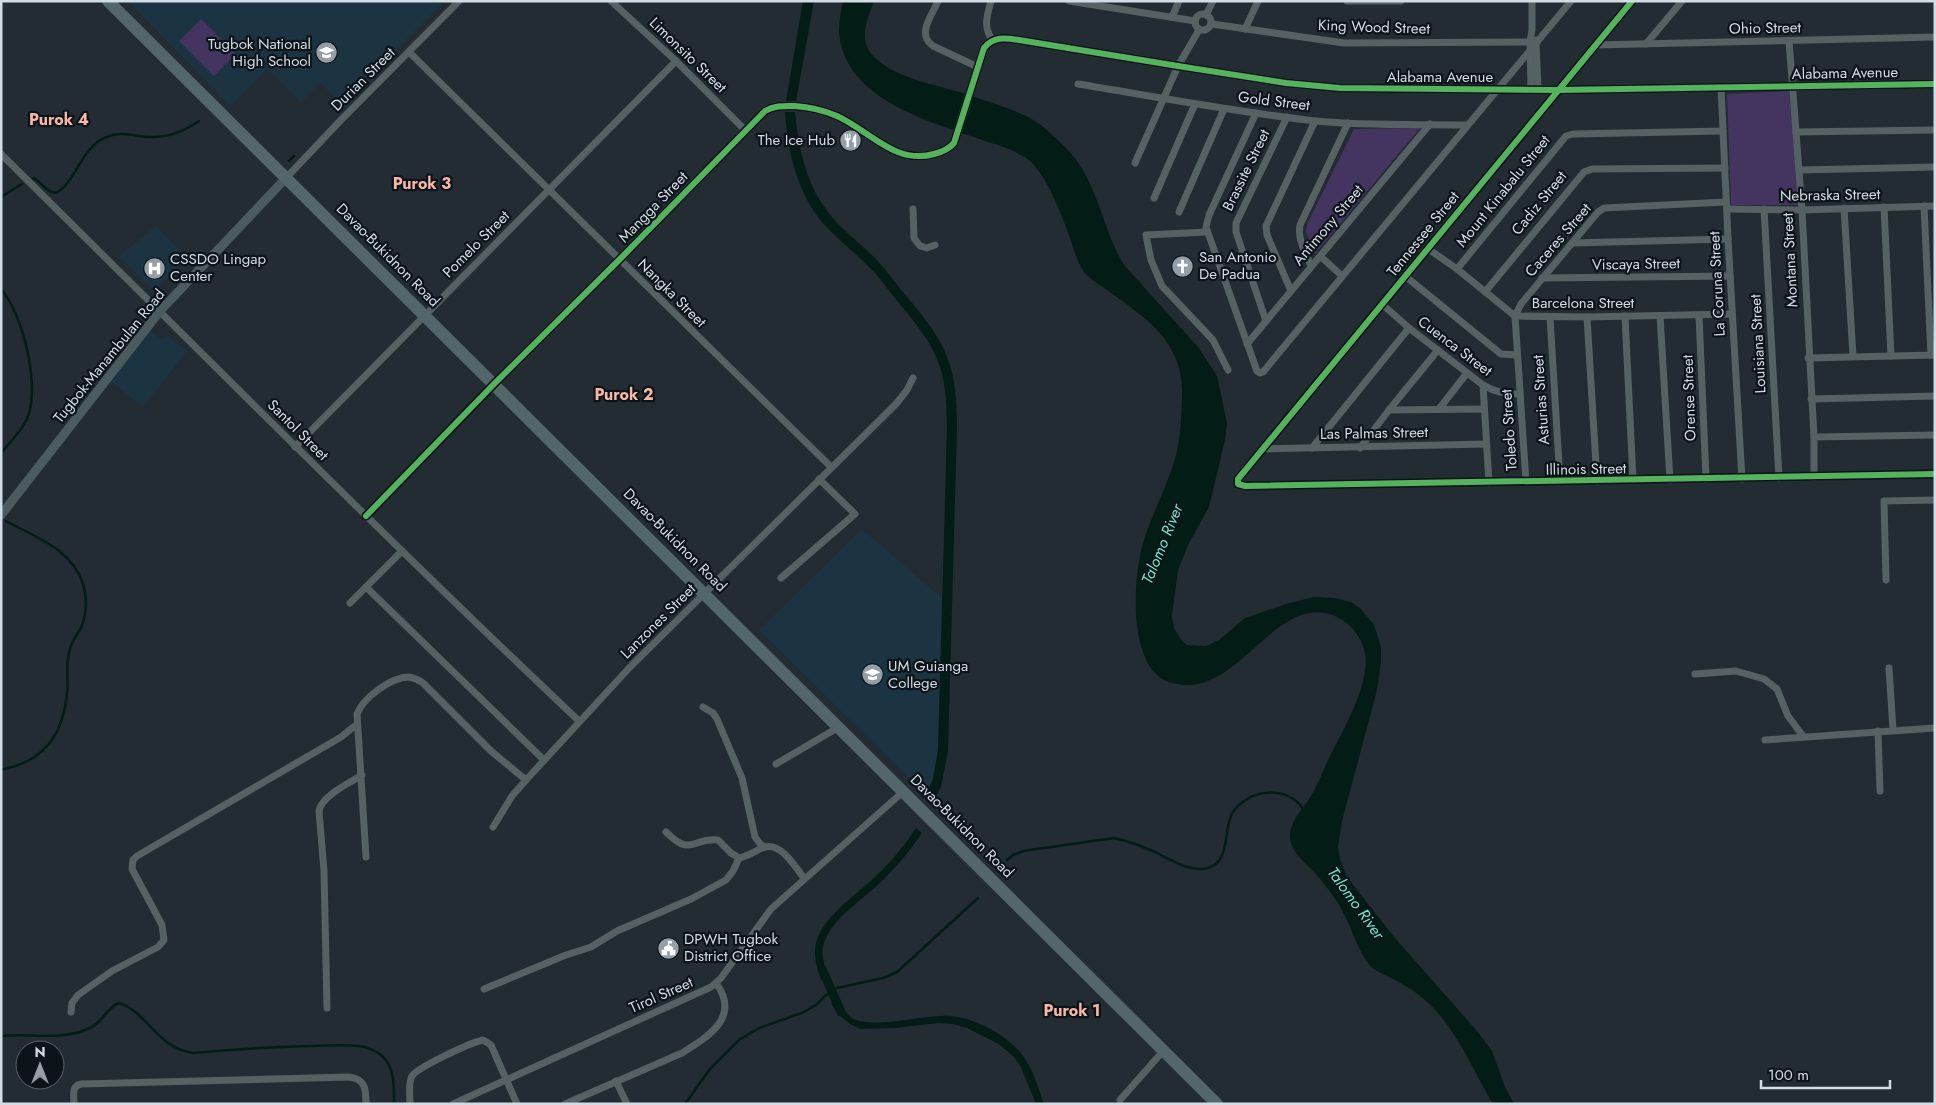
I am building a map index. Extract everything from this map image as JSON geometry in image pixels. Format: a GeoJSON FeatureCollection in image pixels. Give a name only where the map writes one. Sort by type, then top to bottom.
{"type":"FeatureCollection","features":[{"type":"Feature","properties":{"kind":"highway","name":"Davao-Bukidnon Road"},"geometry":{"type":"LineString","coordinates":[[108,1],[1164,1050],[1213,1102]]}},
{"type":"Feature","properties":{"kind":"street","name":"Durian Street"},"geometry":{"type":"LineString","coordinates":[[287,177],[460,1]]}},
{"type":"Feature","properties":{"kind":"street","name":"Limonsito Street"},"geometry":{"type":"LineString","coordinates":[[611,1],[676,61],[745,130]]}},
{"type":"Feature","properties":{"kind":"street"},"geometry":{"type":"LineString","coordinates":[[938,1],[925,28],[924,35],[927,41],[933,46],[978,67],[984,48],[992,40],[986,29],[991,1]]}},
{"type":"Feature","properties":{"kind":"street"},"geometry":{"type":"LineString","coordinates":[[1069,1],[1195,21]]}},
{"type":"Feature","properties":{"kind":"street"},"geometry":{"type":"LineString","coordinates":[[1172,17],[1179,1]]}},
{"type":"Feature","properties":{"kind":"street"},"geometry":{"type":"LineString","coordinates":[[1206,14],[1213,1]]}},
{"type":"Feature","properties":{"kind":"street"},"geometry":{"type":"LineString","coordinates":[[1245,29],[1258,1]]}},
{"type":"Feature","properties":{"kind":"street"},"geometry":{"type":"LineString","coordinates":[[1347,1],[1401,1]]}},
{"type":"Feature","properties":{"kind":"street"},"geometry":{"type":"LineString","coordinates":[[1532,1],[1534,90]]}},
{"type":"Feature","properties":{"kind":"street"},"geometry":{"type":"LineString","coordinates":[[1256,113],[1206,221],[1207,232],[1247,344],[1260,373],[1263,372],[1530,50],[1533,42],[1571,1]]}},
{"type":"Feature","properties":{"kind":"street","name":"Tennessee Street"},"geometry":{"type":"LineString","coordinates":[[1238,484],[1238,479],[1632,1]]}},
{"type":"Feature","properties":{"kind":"street"},"geometry":{"type":"LineString","coordinates":[[1646,44],[1682,1]]}},
{"type":"Feature","properties":{"kind":"street"},"geometry":{"type":"LineString","coordinates":[[1200,14],[1206,14],[1210,17],[1212,24],[1207,30],[1199,30],[1195,26],[1195,21],[1200,14]]}},
{"type":"Feature","properties":{"kind":"street","name":"King Wood Street"},"geometry":{"type":"LineString","coordinates":[[1212,24],[1344,43],[1533,42]]}},
{"type":"Feature","properties":{"kind":"street"},"geometry":{"type":"LineString","coordinates":[[1135,163],[1178,66],[1199,30]]}},
{"type":"Feature","properties":{"kind":"street","name":"Ohio Street"},"geometry":{"type":"LineString","coordinates":[[1596,45],[1935,37]]}},
{"type":"Feature","properties":{"kind":"street","name":"Alabama Avenue"},"geometry":{"type":"LineString","coordinates":[[992,40],[1019,40],[1319,87],[1360,89],[1558,90],[1935,84]]}},
{"type":"Feature","properties":{"kind":"street","name":"Montana Street"},"geometry":{"type":"LineString","coordinates":[[1789,41],[1802,210],[1808,358],[1814,438],[1814,478]]}},
{"type":"Feature","properties":{"kind":"street"},"geometry":{"type":"LineString","coordinates":[[1530,50],[1534,90]]}},
{"type":"Feature","properties":{"kind":"street","name":"Nangka Street"},"geometry":{"type":"LineString","coordinates":[[409,52],[831,467]]}},
{"type":"Feature","properties":{"kind":"street","name":"Pomelo Street"},"geometry":{"type":"LineString","coordinates":[[295,447],[676,61]]}},
{"type":"Feature","properties":{"kind":"street","name":"Mangga Street"},"geometry":{"type":"LineString","coordinates":[[366,516],[745,130],[770,108],[781,106],[821,110],[836,115],[889,148],[911,157],[923,156],[942,152],[956,140],[978,67]]}},
{"type":"Feature","properties":{"kind":"street","name":"Gold Street"},"geometry":{"type":"LineString","coordinates":[[1078,84],[1224,109],[1315,120],[1348,123],[1468,125]]}},
{"type":"Feature","properties":{"kind":"street","name":"La Coruna Street"},"geometry":{"type":"LineString","coordinates":[[1721,87],[1742,479]]}},
{"type":"Feature","properties":{"kind":"street"},"geometry":{"type":"LineString","coordinates":[[1154,198],[1195,104]]}},
{"type":"Feature","properties":{"kind":"street"},"geometry":{"type":"LineString","coordinates":[[1179,212],[1224,109]]}},
{"type":"Feature","properties":{"kind":"street","name":"Brassite Street"},"geometry":{"type":"LineString","coordinates":[[1266,321],[1236,232],[1236,223],[1287,117]]}},
{"type":"Feature","properties":{"kind":"street"},"geometry":{"type":"LineString","coordinates":[[1291,291],[1267,235],[1266,226],[1315,120]]}},
{"type":"Feature","properties":{"kind":"street"},"geometry":{"type":"LineString","coordinates":[[1312,266],[1301,242],[1299,235],[1300,225],[1348,123]]}},
{"type":"Feature","properties":{"kind":"street","name":"Antimony Street"},"geometry":{"type":"LineString","coordinates":[[1247,344],[1430,124]]}},
{"type":"Feature","properties":{"kind":"street"},"geometry":{"type":"LineString","coordinates":[[1796,132],[1935,130]]}},
{"type":"Feature","properties":{"kind":"street","name":"Mount Kinabalu Street"},"geometry":{"type":"LineString","coordinates":[[1457,269],[1566,136],[1573,134],[1723,131]]}},
{"type":"Feature","properties":{"kind":"street","name":"Santol Street"},"geometry":{"type":"LineString","coordinates":[[1,154],[295,447],[579,721]]}},
{"type":"Feature","properties":{"kind":"street"},"geometry":{"type":"LineString","coordinates":[[1799,170],[1935,167]]}},
{"type":"Feature","properties":{"kind":"street","name":"Cadiz Street"},"geometry":{"type":"LineString","coordinates":[[1485,292],[1584,172],[1592,170],[1725,168]]}},
{"type":"Feature","properties":{"kind":"street","name":"Tugbok-Manambulan Road"},"geometry":{"type":"LineString","coordinates":[[1,515],[160,311],[287,177]]}},
{"type":"Feature","properties":{"kind":"street","name":"Nebraska Street"},"geometry":{"type":"LineString","coordinates":[[1726,206],[1802,210],[1935,206]]}},
{"type":"Feature","properties":{"kind":"street","name":"Caceres Street"},"geometry":{"type":"LineString","coordinates":[[1514,316],[1542,278],[1598,212],[1604,208],[1726,206]]}},
{"type":"Feature","properties":{"kind":"street"},"geometry":{"type":"LineString","coordinates":[[1808,358],[1933,355],[1924,206]]}},
{"type":"Feature","properties":{"kind":"street"},"geometry":{"type":"LineString","coordinates":[[1884,207],[1891,356]]}},
{"type":"Feature","properties":{"kind":"street"},"geometry":{"type":"LineString","coordinates":[[1844,208],[1853,356]]}},
{"type":"Feature","properties":{"kind":"street"},"geometry":{"type":"LineString","coordinates":[[913,209],[914,238],[920,246],[927,248],[935,245]]}},
{"type":"Feature","properties":{"kind":"street","name":"Louisiana Street"},"geometry":{"type":"LineString","coordinates":[[1764,209],[1779,478]]}},
{"type":"Feature","properties":{"kind":"street"},"geometry":{"type":"LineString","coordinates":[[1207,232],[1146,235],[1160,282],[1165,290],[1213,340],[1228,370]]}},
{"type":"Feature","properties":{"kind":"street"},"geometry":{"type":"LineString","coordinates":[[1572,243],[1728,239]]}},
{"type":"Feature","properties":{"kind":"street","name":"Barcelona Street"},"geometry":{"type":"LineString","coordinates":[[1427,248],[1457,269],[1514,316],[1587,317],[1732,314]]}},
{"type":"Feature","properties":{"kind":"street"},"geometry":{"type":"LineString","coordinates":[[1320,256],[1342,276]]}},
{"type":"Feature","properties":{"kind":"street"},"geometry":{"type":"LineString","coordinates":[[1405,276],[1501,354],[1517,356]]}},
{"type":"Feature","properties":{"kind":"street","name":"Viscaya Street"},"geometry":{"type":"LineString","coordinates":[[1542,278],[1730,276]]}},
{"type":"Feature","properties":{"kind":"street","name":"Cuenca Street"},"geometry":{"type":"LineString","coordinates":[[1382,304],[1409,328],[1482,385],[1493,391],[1520,394]]}},
{"type":"Feature","properties":{"kind":"street","name":"Orense Street"},"geometry":{"type":"LineString","coordinates":[[1699,315],[1706,479]]}},
{"type":"Feature","properties":{"kind":"street","name":"Toledo Street"},"geometry":{"type":"LineString","coordinates":[[1514,316],[1526,482]]}},
{"type":"Feature","properties":{"kind":"street"},"geometry":{"type":"LineString","coordinates":[[1625,316],[1633,480]]}},
{"type":"Feature","properties":{"kind":"street"},"geometry":{"type":"LineString","coordinates":[[1660,316],[1670,480]]}},
{"type":"Feature","properties":{"kind":"street","name":"Asturias Street"},"geometry":{"type":"LineString","coordinates":[[1550,317],[1560,482]]}},
{"type":"Feature","properties":{"kind":"street"},"geometry":{"type":"LineString","coordinates":[[1587,317],[1597,481]]}},
{"type":"Feature","properties":{"kind":"street"},"geometry":{"type":"LineString","coordinates":[[1312,448],[1409,328]]}},
{"type":"Feature","properties":{"kind":"street"},"geometry":{"type":"LineString","coordinates":[[1360,448],[1388,410],[1438,350]]}},
{"type":"Feature","properties":{"kind":"street"},"geometry":{"type":"LineString","coordinates":[[1439,409],[1467,373]]}},
{"type":"Feature","properties":{"kind":"street","name":"Lanzones Street"},"geometry":{"type":"LineString","coordinates":[[493,827],[512,796],[579,721],[630,667],[896,404],[907,390],[913,378]]}},
{"type":"Feature","properties":{"kind":"street"},"geometry":{"type":"LineString","coordinates":[[1482,385],[1489,483]]}},
{"type":"Feature","properties":{"kind":"street"},"geometry":{"type":"LineString","coordinates":[[1811,399],[1935,396]]}},
{"type":"Feature","properties":{"kind":"street"},"geometry":{"type":"LineString","coordinates":[[1388,410],[1484,409]]}},
{"type":"Feature","properties":{"kind":"street"},"geometry":{"type":"LineString","coordinates":[[1814,438],[1935,435]]}},
{"type":"Feature","properties":{"kind":"street","name":"Las Palmas Street"},"geometry":{"type":"LineString","coordinates":[[1263,449],[1486,444]]}},
{"type":"Feature","properties":{"kind":"street","name":"Illinois Street"},"geometry":{"type":"LineString","coordinates":[[1238,484],[1245,486],[1560,482],[1935,474]]}},
{"type":"Feature","properties":{"kind":"street"},"geometry":{"type":"LineString","coordinates":[[781,578],[855,514],[819,479]]}},
{"type":"Feature","properties":{"kind":"street"},"geometry":{"type":"LineString","coordinates":[[1886,580],[1884,501],[1935,500]]}},
{"type":"Feature","properties":{"kind":"street"},"geometry":{"type":"LineString","coordinates":[[350,604],[402,551]]}},
{"type":"Feature","properties":{"kind":"street"},"geometry":{"type":"LineString","coordinates":[[366,587],[544,760]]}},
{"type":"Feature","properties":{"kind":"street"},"geometry":{"type":"LineString","coordinates":[[1889,668],[1893,730]]}},
{"type":"Feature","properties":{"kind":"street"},"geometry":{"type":"LineString","coordinates":[[1695,674],[1736,671],[1764,679],[1777,689],[1788,716],[1803,736]]}},
{"type":"Feature","properties":{"kind":"street"},"geometry":{"type":"LineString","coordinates":[[366,857],[362,775],[356,725],[357,714],[360,705],[366,699],[399,679],[414,678],[423,684],[491,751],[526,780]]}},
{"type":"Feature","properties":{"kind":"street"},"geometry":{"type":"LineString","coordinates":[[703,707],[713,713],[717,719],[742,778],[755,837],[764,847]]}},
{"type":"Feature","properties":{"kind":"street"},"geometry":{"type":"LineString","coordinates":[[71,1012],[72,1003],[78,995],[112,971],[158,947],[164,940],[162,924],[132,870],[133,860],[341,737],[356,725]]}},
{"type":"Feature","properties":{"kind":"street"},"geometry":{"type":"LineString","coordinates":[[776,764],[839,728]]}},
{"type":"Feature","properties":{"kind":"street"},"geometry":{"type":"LineString","coordinates":[[1765,740],[1935,728]]}},
{"type":"Feature","properties":{"kind":"street"},"geometry":{"type":"LineString","coordinates":[[1878,731],[1880,791]]}},
{"type":"Feature","properties":{"kind":"street"},"geometry":{"type":"LineString","coordinates":[[328,1008],[320,806],[325,799],[362,775]]}},
{"type":"Feature","properties":{"kind":"street","name":"Tirol Street"},"geometry":{"type":"LineString","coordinates":[[453,1104],[716,983],[763,917],[804,878],[904,791]]}},
{"type":"Feature","properties":{"kind":"street"},"geometry":{"type":"LineString","coordinates":[[666,832],[679,844],[685,846],[718,840],[739,858]]}},
{"type":"Feature","properties":{"kind":"street"},"geometry":{"type":"LineString","coordinates":[[484,989],[566,955],[591,947],[617,931],[691,899],[726,880],[739,858],[752,854],[764,847],[772,847],[782,852],[804,878]]}},
{"type":"Feature","properties":{"kind":"street"},"geometry":{"type":"LineString","coordinates":[[564,1104],[682,1053],[698,1043],[720,1022],[726,1009],[724,996],[716,983]]}},
{"type":"Feature","properties":{"kind":"street"},"geometry":{"type":"LineString","coordinates":[[410,1104],[411,1080],[416,1072],[479,1041],[489,1042],[517,1104]]}},
{"type":"Feature","properties":{"kind":"street"},"geometry":{"type":"LineString","coordinates":[[1120,1100],[1164,1050]]}},
{"type":"Feature","properties":{"kind":"street"},"geometry":{"type":"LineString","coordinates":[[74,1104],[74,1089],[78,1084],[350,1077],[360,1080],[365,1086],[366,1104]]}},
{"type":"Feature","properties":{"kind":"street"},"geometry":{"type":"LineString","coordinates":[[616,1081],[627,1104]]}},
{"type":"Feature","properties":{"kind":"shaded area"},"geometry":{"type":"Polygon","coordinates":[[[128,1],[445,1],[342,104],[320,83],[301,102],[268,69],[230,106],[128,1]]]}},
{"type":"Feature","properties":{"kind":"shaded area"},"geometry":{"type":"Polygon","coordinates":[[[201,19],[236,54],[214,76],[179,41],[201,19]]]}},
{"type":"Feature","properties":{"kind":"shaded area"},"geometry":{"type":"Polygon","coordinates":[[[1789,91],[1800,205],[1731,205],[1727,94],[1789,91]]]}},
{"type":"Feature","properties":{"kind":"shaded area"},"geometry":{"type":"Polygon","coordinates":[[[1420,128],[1315,254],[1306,232],[1307,224],[1354,129],[1420,128]]]}},
{"type":"Feature","properties":{"kind":"shaded area","name":"CSSDO Lingap Center"},"geometry":{"type":"Polygon","coordinates":[[[156,226],[187,258],[154,291],[119,256],[156,226]]]}},
{"type":"Feature","properties":{"kind":"shaded area"},"geometry":{"type":"Polygon","coordinates":[[[150,330],[162,340],[166,335],[187,351],[143,407],[110,381],[150,330]]]}},
{"type":"Feature","properties":{"kind":"shaded area","name":"UM Guianga College"},"geometry":{"type":"Polygon","coordinates":[[[862,529],[942,598],[938,750],[933,779],[926,795],[759,630],[862,529]]]}},
{"type":"Feature","properties":{"kind":"water"},"geometry":{"type":"Polygon","coordinates":[[[803,1],[814,1],[796,101],[786,101],[803,1]]]}},
{"type":"Feature","properties":{"kind":"water","name":"Talomo River"},"geometry":{"type":"Polygon","coordinates":[[[843,1],[874,1],[866,25],[866,43],[875,58],[885,66],[922,82],[959,92],[1022,114],[1040,125],[1068,150],[1086,176],[1124,265],[1198,347],[1217,376],[1227,423],[1225,440],[1209,507],[1188,545],[1178,570],[1172,616],[1174,628],[1181,640],[1187,645],[1206,646],[1219,640],[1245,618],[1314,597],[1335,598],[1351,602],[1361,609],[1374,625],[1381,647],[1377,690],[1342,821],[1338,847],[1340,860],[1347,877],[1394,937],[1477,1031],[1492,1051],[1505,1087],[1514,1104],[1493,1104],[1461,1046],[1442,1018],[1408,987],[1372,968],[1360,949],[1337,901],[1291,844],[1290,833],[1293,822],[1314,790],[1350,717],[1363,683],[1366,660],[1364,649],[1357,634],[1350,626],[1337,617],[1315,612],[1294,618],[1274,631],[1236,664],[1216,677],[1193,685],[1169,682],[1153,671],[1144,655],[1140,642],[1136,619],[1136,583],[1145,537],[1171,471],[1178,444],[1182,390],[1176,359],[1163,337],[1144,317],[1092,280],[1084,272],[1055,200],[1040,173],[1029,160],[1010,150],[941,126],[898,108],[862,82],[849,65],[841,45],[839,29],[843,1]]]}},
{"type":"Feature","properties":{"kind":"water"},"geometry":{"type":"Polygon","coordinates":[[[785,112],[795,112],[806,170],[821,202],[840,225],[876,259],[932,328],[947,356],[952,371],[955,387],[957,427],[948,751],[941,787],[933,801],[926,795],[933,779],[938,750],[947,427],[945,388],[942,373],[931,346],[912,319],[876,274],[830,230],[811,207],[800,185],[792,161],[785,112]]]}},
{"type":"Feature","properties":{"kind":"water"},"geometry":{"type":"Polygon","coordinates":[[[916,828],[922,833],[913,846],[882,881],[841,917],[828,934],[824,943],[823,960],[828,977],[821,980],[815,957],[816,943],[820,933],[833,915],[888,864],[916,828]]]}},
{"type":"Feature","properties":{"kind":"water"},"geometry":{"type":"Polygon","coordinates":[[[838,1000],[852,1018],[861,1021],[886,1022],[950,1016],[960,1017],[988,1028],[1006,1039],[1020,1052],[1034,1077],[1044,1104],[1036,1104],[1021,1067],[1014,1057],[999,1044],[967,1028],[952,1024],[939,1023],[895,1028],[861,1029],[847,1022],[837,1012],[831,1003],[838,1000]]]}},
{"type":"Feature","properties":{"kind":"waterway"},"geometry":{"type":"LineString","coordinates":[[33,178],[49,191],[56,193],[70,180],[85,155],[98,141],[112,135],[122,134],[149,137],[169,135],[199,121]]}},
{"type":"Feature","properties":{"kind":"waterway"},"geometry":{"type":"LineString","coordinates":[[289,161],[294,156]]}},
{"type":"Feature","properties":{"kind":"waterway"},"geometry":{"type":"LineString","coordinates":[[1,197],[22,184]]}},
{"type":"Feature","properties":{"kind":"waterway"},"geometry":{"type":"LineString","coordinates":[[1,289],[9,300],[23,333],[31,371],[32,389],[31,406],[25,424],[1,453]]}},
{"type":"Feature","properties":{"kind":"waterway"},"geometry":{"type":"LineString","coordinates":[[1,770],[29,760],[48,745],[55,735],[61,723],[64,709],[69,654],[72,643],[84,620],[86,604],[83,584],[78,572],[70,562],[51,545],[6,521]]}},
{"type":"Feature","properties":{"kind":"waterway"},"geometry":{"type":"LineString","coordinates":[[1007,860],[1023,851],[1114,838],[1142,846],[1185,866],[1203,869],[1219,861],[1223,854],[1233,812],[1248,798],[1258,794],[1278,793],[1288,796],[1304,810]]}},
{"type":"Feature","properties":{"kind":"waterway"},"geometry":{"type":"LineString","coordinates":[[685,1104],[710,1069],[739,1040],[759,1028],[802,1013],[816,1005],[837,988],[883,978],[897,972],[978,898]]}},
{"type":"Feature","properties":{"kind":"waterway"},"geometry":{"type":"LineString","coordinates":[[822,969],[841,1012]]}},
{"type":"Feature","properties":{"kind":"waterway"},"geometry":{"type":"LineString","coordinates":[[1,1036],[58,1035],[80,1032],[90,1028],[119,1003],[129,1007],[161,1038],[171,1045],[194,1053],[252,1048],[334,1045],[359,1046],[370,1049],[383,1056],[391,1069],[394,1104]]}},
{"type":"Feature","properties":{"kind":"cycle path"},"geometry":{"type":"LineString","coordinates":[[1632,1],[1238,479],[1238,484],[1245,486],[1935,474]]}},
{"type":"Feature","properties":{"kind":"cycle path"},"geometry":{"type":"LineString","coordinates":[[366,516],[765,111],[784,106],[801,106],[816,109],[849,122],[895,151],[907,155],[920,156],[937,153],[948,149],[954,143],[984,48],[992,41],[1004,38],[1014,39],[1286,83],[1340,88],[1558,90],[1935,84]]}},
{"type":"Feature","properties":{"kind":"place","name":"Tugbok National High School"},"geometry":{"type":"Point","coordinates":[327,53]}},
{"type":"Feature","properties":{"kind":"place","name":"The Ice Hub"},"geometry":{"type":"Point","coordinates":[851,140]}},
{"type":"Feature","properties":{"kind":"place","name":"San Antonio De Padua"},"geometry":{"type":"Point","coordinates":[1183,266]}},
{"type":"Feature","properties":{"kind":"place","name":"CSSDO Lingap Center"},"geometry":{"type":"Point","coordinates":[154,268]}},
{"type":"Feature","properties":{"kind":"place","name":"UM Guianga College"},"geometry":{"type":"Point","coordinates":[872,675]}},
{"type":"Feature","properties":{"kind":"place","name":"DPWH Tugbok District Office"},"geometry":{"type":"Point","coordinates":[668,948]}},
{"type":"Feature","properties":{"kind":"district","name":"Purok 4"},"geometry":{"type":"Point","coordinates":[59,119]}},
{"type":"Feature","properties":{"kind":"district","name":"Purok 3"},"geometry":{"type":"Point","coordinates":[422,183]}},
{"type":"Feature","properties":{"kind":"district","name":"Purok 2"},"geometry":{"type":"Point","coordinates":[624,394]}},
{"type":"Feature","properties":{"kind":"district","name":"Purok 1"},"geometry":{"type":"Point","coordinates":[1072,1010]}}]}
